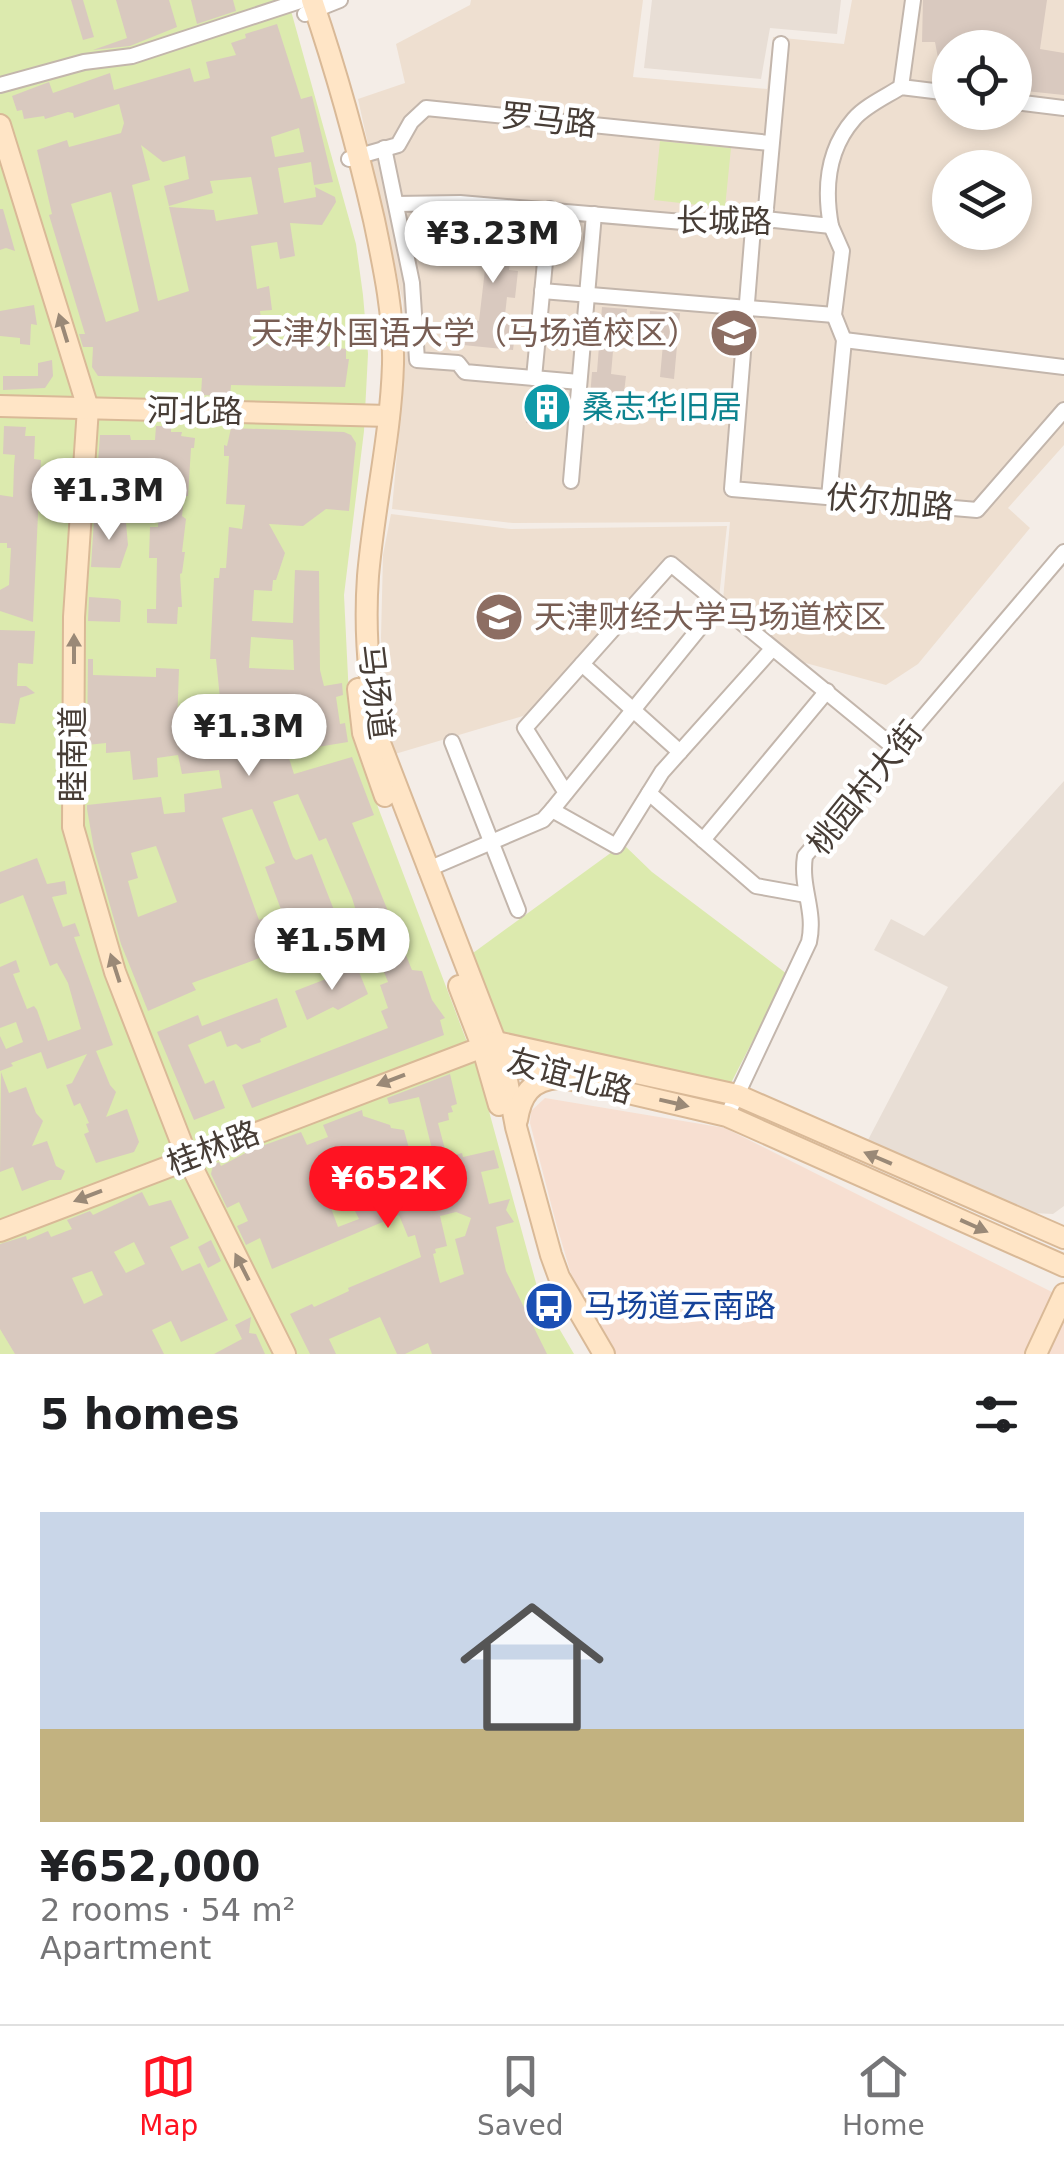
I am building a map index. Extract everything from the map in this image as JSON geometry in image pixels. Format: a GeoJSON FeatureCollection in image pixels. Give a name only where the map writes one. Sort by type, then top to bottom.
{"type":"FeatureCollection","features":[{"type":"Feature","properties":{"kind":"main road","name":"马场道"},"geometry":{"type":"LineString","coordinates":[[306,5],[354,158],[381,319],[384,416],[368,577],[370,695],[388,771],[489,1044],[540,1258],[558,1300],[589,1354]]}},
{"type":"Feature","properties":{"kind":"main road","name":"睦南道"},"geometry":{"type":"LineString","coordinates":[[0,125],[88,408],[74,617],[73,827],[115,972],[187,1157],[286,1354]]}},
{"type":"Feature","properties":{"kind":"main road","name":"河北路"},"geometry":{"type":"LineString","coordinates":[[0,406],[384,416]]}},
{"type":"Feature","properties":{"kind":"main road","name":"马场道"},"geometry":{"type":"LineString","coordinates":[[384,416],[357,571],[355,623],[363,733],[372,767],[489,1044]]}},
{"type":"Feature","properties":{"kind":"main road","name":"桂林路"},"geometry":{"type":"LineString","coordinates":[[0,1231],[489,1044]]}},
{"type":"Feature","properties":{"kind":"main road","name":"友谊北路"},"geometry":{"type":"LineString","coordinates":[[489,1044],[504,1064],[728,1116],[1064,1266]]}},
{"type":"Feature","properties":{"kind":"main road","name":"友谊北路"},"geometry":{"type":"LineString","coordinates":[[489,1044],[737,1095],[1064,1238]]}},
{"type":"Feature","properties":{"kind":"main road"},"geometry":{"type":"LineString","coordinates":[[504,1064],[516,1127],[550,1255],[604,1354]]}},
{"type":"Feature","properties":{"kind":"main road"},"geometry":{"type":"LineString","coordinates":[[516,1127],[524,1094],[536,1083],[565,1077]]}},
{"type":"Feature","properties":{"kind":"main road"},"geometry":{"type":"LineString","coordinates":[[1036,1354],[1064,1294]]}},
{"type":"Feature","properties":{"kind":"main road"},"geometry":{"type":"LineString","coordinates":[[1047,1354],[1064,1318]]}},
{"type":"Feature","properties":{"kind":"street"},"geometry":{"type":"LineString","coordinates":[[0,85],[84,62],[132,56],[306,5],[340,0]]}},
{"type":"Feature","properties":{"kind":"street"},"geometry":{"type":"LineString","coordinates":[[901,87],[913,0]]}},
{"type":"Feature","properties":{"kind":"street"},"geometry":{"type":"LineString","coordinates":[[747,308],[781,44]]}},
{"type":"Feature","properties":{"kind":"street"},"geometry":{"type":"LineString","coordinates":[[829,497],[844,340],[834,315],[842,252],[831,226],[825,195],[833,152],[855,117],[901,87],[932,91]]}},
{"type":"Feature","properties":{"kind":"street"},"geometry":{"type":"LineString","coordinates":[[1032,104],[1064,108]]}},
{"type":"Feature","properties":{"kind":"street","name":"罗马路"},"geometry":{"type":"LineString","coordinates":[[354,158],[398,145],[411,122],[426,108],[770,143]]}},
{"type":"Feature","properties":{"kind":"street"},"geometry":{"type":"LineString","coordinates":[[384,148],[412,283],[417,360],[458,363],[465,372],[579,382]]}},
{"type":"Feature","properties":{"kind":"street","name":"长城路"},"geometry":{"type":"LineString","coordinates":[[396,204],[460,203],[831,226]]}},
{"type":"Feature","properties":{"kind":"street"},"geometry":{"type":"LineString","coordinates":[[534,378],[550,210]]}},
{"type":"Feature","properties":{"kind":"street"},"geometry":{"type":"LineString","coordinates":[[570,481],[594,214]]}},
{"type":"Feature","properties":{"kind":"street"},"geometry":{"type":"LineString","coordinates":[[542,291],[834,315]]}},
{"type":"Feature","properties":{"kind":"street","name":"伏尔加路"},"geometry":{"type":"LineString","coordinates":[[747,308],[732,489],[977,510],[1064,410]]}},
{"type":"Feature","properties":{"kind":"street"},"geometry":{"type":"LineString","coordinates":[[844,340],[1064,367]]}},
{"type":"Feature","properties":{"kind":"street","name":"桃园村大街"},"geometry":{"type":"LineString","coordinates":[[728,1116],[809,942],[814,919],[802,876],[805,856],[1064,552]]}},
{"type":"Feature","properties":{"kind":"street"},"geometry":{"type":"LineString","coordinates":[[566,792],[525,728],[670,564],[896,749]]}},
{"type":"Feature","properties":{"kind":"street"},"geometry":{"type":"LineString","coordinates":[[426,870],[543,820],[719,604]]}},
{"type":"Feature","properties":{"kind":"street"},"geometry":{"type":"LineString","coordinates":[[552,810],[616,846],[680,752],[772,649]]}},
{"type":"Feature","properties":{"kind":"street"},"geometry":{"type":"LineString","coordinates":[[582,664],[680,752]]}},
{"type":"Feature","properties":{"kind":"street"},"geometry":{"type":"LineString","coordinates":[[703,840],[827,691]]}},
{"type":"Feature","properties":{"kind":"street"},"geometry":{"type":"LineString","coordinates":[[452,742],[518,910]]}},
{"type":"Feature","properties":{"kind":"street"},"geometry":{"type":"LineString","coordinates":[[649,794],[756,886],[806,895]]}},
{"type":"Feature","properties":{"kind":"shaded area","name":"天津外国语大学（马场道校区）"},"geometry":{"type":"Polygon","coordinates":[[[471,0],[643,0],[633,77],[767,89],[773,37],[844,44],[852,0],[1064,0],[1064,445],[1008,508],[1030,528],[918,664],[886,685],[791,659],[723,600],[730,522],[513,523],[392,509],[405,364],[403,302],[358,99],[405,83],[396,44],[470,5],[471,0]]]}},
{"type":"Feature","properties":{"kind":"shaded area"},"geometry":{"type":"Polygon","coordinates":[[[652,0],[841,0],[837,34],[770,28],[761,79],[644,68],[652,0]]]}},
{"type":"Feature","properties":{"kind":"shaded area","name":"天津财经大学马场道校区"},"geometry":{"type":"Polygon","coordinates":[[[391,514],[511,529],[727,526],[719,597],[670,558],[533,713],[395,754],[385,722],[381,638],[383,555],[391,514]]]}},
{"type":"Feature","properties":{"kind":"shaded area"},"geometry":{"type":"Polygon","coordinates":[[[1064,781],[1064,1206],[1053,1214],[1004,1205],[868,1140],[948,987],[874,950],[891,919],[924,936],[1064,781]]]}},
{"type":"Feature","properties":{"kind":"shaded area"},"geometry":{"type":"Polygon","coordinates":[[[545,1098],[725,1128],[1064,1298],[1064,1354],[616,1354],[571,1274],[556,1223],[530,1123],[531,1111],[545,1098]]]}},
{"type":"Feature","properties":{"kind":"green space"},"geometry":{"type":"Polygon","coordinates":[[[0,0],[288,0],[356,244],[363,295],[368,354],[364,431],[344,595],[350,718],[362,765],[478,1071],[539,1294],[574,1354],[0,1354],[0,0]]]}},
{"type":"Feature","properties":{"kind":"green space"},"geometry":{"type":"Polygon","coordinates":[[[660,141],[731,148],[725,208],[654,200],[660,141]]]}},
{"type":"Feature","properties":{"kind":"green space"},"geometry":{"type":"Polygon","coordinates":[[[623,844],[652,872],[787,974],[731,1083],[503,1034],[473,953],[623,844]]]}},
{"type":"Feature","properties":{"kind":"building"},"geometry":{"type":"Polygon","coordinates":[[[71,0],[83,0],[94,37],[83,40],[71,0]]]}},
{"type":"Feature","properties":{"kind":"building"},"geometry":{"type":"Polygon","coordinates":[[[116,0],[169,0],[177,27],[130,46],[93,50],[127,38],[116,0]]]}},
{"type":"Feature","properties":{"kind":"building"},"geometry":{"type":"Polygon","coordinates":[[[191,0],[233,0],[236,11],[197,24],[191,0]]]}},
{"type":"Feature","properties":{"kind":"building"},"geometry":{"type":"Polygon","coordinates":[[[923,0],[1047,0],[1040,49],[1064,53],[1064,95],[1032,92],[1032,30],[932,30],[932,42],[922,42],[923,0]]]}},
{"type":"Feature","properties":{"kind":"building"},"geometry":{"type":"Polygon","coordinates":[[[277,24],[301,99],[312,96],[333,182],[314,185],[311,162],[278,168],[284,203],[316,197],[315,187],[335,197],[336,202],[322,225],[290,223],[295,256],[280,259],[277,242],[251,246],[257,289],[269,286],[272,310],[260,311],[261,319],[250,320],[252,344],[284,344],[284,323],[321,324],[320,345],[346,349],[349,359],[345,387],[231,385],[230,396],[201,395],[202,378],[98,376],[92,367],[93,347],[83,347],[79,334],[85,334],[49,215],[52,214],[37,150],[67,140],[69,147],[121,133],[124,123],[119,104],[74,118],[68,112],[45,119],[24,119],[12,96],[49,82],[53,93],[110,73],[114,90],[190,68],[194,82],[210,78],[206,62],[236,55],[231,43],[246,38],[245,34],[277,24]],[[299,128],[271,137],[275,157],[304,152],[299,128]],[[141,145],[150,180],[132,185],[158,301],[189,291],[169,207],[214,210],[216,221],[258,214],[251,177],[210,181],[213,193],[169,206],[164,186],[189,179],[185,156],[163,162],[141,145]],[[111,192],[71,204],[106,322],[139,311],[111,192]]]}},
{"type":"Feature","properties":{"kind":"building"},"geometry":{"type":"Polygon","coordinates":[[[3,209],[15,251],[0,250],[3,209]]]}},
{"type":"Feature","properties":{"kind":"building"},"geometry":{"type":"Polygon","coordinates":[[[467,218],[524,224],[522,247],[512,246],[509,270],[518,271],[515,298],[507,297],[504,324],[516,325],[513,350],[453,344],[456,319],[479,321],[488,244],[464,241],[467,218]]]}},
{"type":"Feature","properties":{"kind":"building"},"geometry":{"type":"Polygon","coordinates":[[[34,305],[37,325],[31,324],[30,345],[20,344],[20,338],[0,336],[0,311],[34,305]]]}},
{"type":"Feature","properties":{"kind":"building"},"geometry":{"type":"Polygon","coordinates":[[[602,307],[627,309],[625,330],[615,329],[611,374],[626,376],[623,401],[590,397],[592,372],[597,372],[602,307]]]}},
{"type":"Feature","properties":{"kind":"building"},"geometry":{"type":"Polygon","coordinates":[[[650,311],[680,313],[674,379],[660,377],[664,333],[648,331],[650,311]]]}},
{"type":"Feature","properties":{"kind":"building"},"geometry":{"type":"Polygon","coordinates":[[[52,360],[53,376],[45,388],[3,390],[3,376],[38,376],[38,363],[52,360]]]}},
{"type":"Feature","properties":{"kind":"building","name":"桑志华旧居"},"geometry":{"type":"Polygon","coordinates":[[[531,388],[567,392],[564,425],[526,423],[531,388]]]}},
{"type":"Feature","properties":{"kind":"building"},"geometry":{"type":"Polygon","coordinates":[[[4,426],[26,427],[25,436],[35,436],[34,459],[41,460],[40,480],[59,482],[59,494],[39,493],[33,622],[0,611],[0,590],[9,585],[11,548],[0,543],[0,495],[13,497],[15,455],[3,454],[4,426]]]}},
{"type":"Feature","properties":{"kind":"building"},"geometry":{"type":"Polygon","coordinates":[[[156,426],[171,426],[171,432],[195,438],[182,516],[186,519],[185,552],[180,574],[182,607],[178,607],[177,624],[147,623],[147,609],[156,609],[157,558],[149,558],[150,527],[158,527],[161,484],[153,483],[154,467],[130,466],[129,486],[125,490],[96,488],[100,435],[155,440],[156,426]]]}},
{"type":"Feature","properties":{"kind":"building"},"geometry":{"type":"Polygon","coordinates":[[[231,428],[344,432],[356,443],[349,511],[326,509],[303,526],[269,524],[285,553],[272,591],[254,590],[252,621],[293,623],[295,570],[319,571],[320,670],[324,686],[342,683],[343,695],[336,697],[340,724],[345,723],[348,742],[287,752],[294,774],[352,757],[374,815],[352,823],[412,970],[422,971],[432,1000],[445,1018],[440,1020],[444,1035],[252,1108],[242,1085],[388,1028],[381,1011],[388,1008],[380,985],[388,982],[378,957],[371,959],[352,898],[326,838],[319,841],[298,794],[273,802],[293,857],[296,860],[312,854],[341,928],[192,983],[196,990],[148,1011],[121,944],[87,809],[87,805],[161,797],[164,814],[185,812],[184,794],[222,788],[219,770],[182,774],[178,755],[157,758],[158,777],[133,780],[130,751],[106,753],[106,743],[87,745],[88,659],[93,659],[93,675],[156,677],[156,668],[179,669],[177,725],[222,718],[216,659],[210,659],[214,578],[219,578],[220,568],[226,568],[229,527],[242,529],[245,505],[226,504],[229,456],[224,456],[224,445],[227,446],[231,428]],[[251,637],[249,668],[294,670],[293,640],[251,637]],[[252,809],[222,818],[259,920],[282,912],[265,867],[275,863],[252,809]],[[156,846],[131,853],[138,878],[128,881],[138,917],[177,902],[156,846]]]}},
{"type":"Feature","properties":{"kind":"building"},"geometry":{"type":"Polygon","coordinates":[[[94,519],[126,523],[128,545],[120,568],[91,567],[94,519]]]}},
{"type":"Feature","properties":{"kind":"building"},"geometry":{"type":"Polygon","coordinates":[[[89,597],[121,601],[120,622],[88,621],[89,597]]]}},
{"type":"Feature","properties":{"kind":"building"},"geometry":{"type":"Polygon","coordinates":[[[0,630],[35,631],[33,664],[18,663],[17,686],[26,686],[35,693],[20,698],[15,724],[0,723],[0,630]]]}},
{"type":"Feature","properties":{"kind":"building"},"geometry":{"type":"Polygon","coordinates":[[[37,858],[47,884],[65,881],[67,894],[52,897],[63,927],[75,923],[80,936],[74,937],[113,1045],[96,1051],[116,1092],[106,1117],[127,1109],[139,1142],[134,1152],[96,1163],[84,1134],[89,1132],[89,1123],[80,1103],[74,1106],[66,1085],[72,1083],[87,1054],[47,1069],[41,1052],[0,1071],[0,1036],[6,1049],[23,1042],[16,1022],[0,1028],[0,967],[16,960],[20,972],[13,974],[27,1009],[34,1006],[37,1010],[48,1041],[81,1029],[68,983],[57,963],[50,966],[23,895],[0,904],[0,872],[37,858]]]}},
{"type":"Feature","properties":{"kind":"building"},"geometry":{"type":"Polygon","coordinates":[[[357,967],[368,994],[307,1020],[295,991],[357,967]]]}},
{"type":"Feature","properties":{"kind":"building"},"geometry":{"type":"Polygon","coordinates":[[[277,998],[287,1027],[260,1039],[261,1042],[242,1049],[236,1044],[227,1047],[221,1031],[188,1045],[205,1084],[214,1080],[225,1108],[194,1120],[157,1032],[198,1015],[202,1026],[277,998]]]}},
{"type":"Feature","properties":{"kind":"building"},"geometry":{"type":"Polygon","coordinates":[[[1,1072],[9,1093],[26,1087],[43,1121],[32,1146],[47,1141],[56,1166],[65,1171],[61,1180],[22,1191],[13,1167],[0,1172],[1,1072]]]}},
{"type":"Feature","properties":{"kind":"building"},"geometry":{"type":"Polygon","coordinates":[[[450,1074],[457,1104],[451,1106],[449,1120],[438,1123],[447,1157],[494,1150],[499,1168],[481,1172],[489,1204],[510,1199],[506,1210],[514,1222],[496,1227],[506,1271],[547,1354],[432,1354],[428,1343],[397,1354],[380,1317],[329,1339],[336,1354],[310,1354],[290,1314],[312,1304],[314,1307],[421,1257],[415,1235],[408,1237],[399,1215],[272,1269],[260,1238],[246,1245],[237,1226],[248,1221],[239,1202],[227,1208],[211,1174],[213,1165],[219,1162],[221,1166],[253,1149],[301,1132],[307,1145],[328,1137],[323,1125],[362,1110],[363,1116],[404,1130],[417,1178],[438,1173],[419,1097],[389,1104],[387,1098],[450,1074]],[[338,1162],[318,1170],[338,1227],[359,1219],[338,1162]],[[456,1212],[440,1216],[447,1246],[435,1249],[433,1254],[440,1283],[464,1274],[455,1239],[465,1236],[471,1218],[456,1212]]]}},
{"type":"Feature","properties":{"kind":"building"},"geometry":{"type":"Polygon","coordinates":[[[142,1192],[149,1206],[171,1200],[189,1238],[170,1247],[182,1271],[200,1263],[228,1320],[181,1342],[171,1321],[152,1330],[164,1354],[15,1354],[0,1329],[0,1244],[26,1236],[27,1240],[48,1231],[51,1237],[72,1229],[67,1220],[90,1211],[93,1215],[142,1192]],[[134,1242],[114,1252],[126,1273],[145,1264],[134,1242]],[[92,1271],[72,1278],[84,1304],[103,1295],[92,1271]]]}},
{"type":"Feature","properties":{"kind":"building"},"geometry":{"type":"Polygon","coordinates":[[[211,1240],[221,1261],[208,1268],[198,1247],[211,1240]]]}},
{"type":"Feature","properties":{"kind":"building"},"geometry":{"type":"Polygon","coordinates":[[[251,1317],[249,1333],[256,1334],[265,1354],[214,1354],[242,1339],[235,1325],[251,1317]]]}},
{"type":"Feature","properties":{"kind":"place","name":"天津外国语大学（马场道校区）"},"geometry":{"type":"Point","coordinates":[734,333]}},
{"type":"Feature","properties":{"kind":"place","name":"桑志华旧居"},"geometry":{"type":"Point","coordinates":[547,407]}},
{"type":"Feature","properties":{"kind":"place","name":"天津财经大学马场道校区"},"geometry":{"type":"Point","coordinates":[499,617]}},
{"type":"Feature","properties":{"kind":"place","name":"马场道云南路"},"geometry":{"type":"Point","coordinates":[549,1306]}}]}
